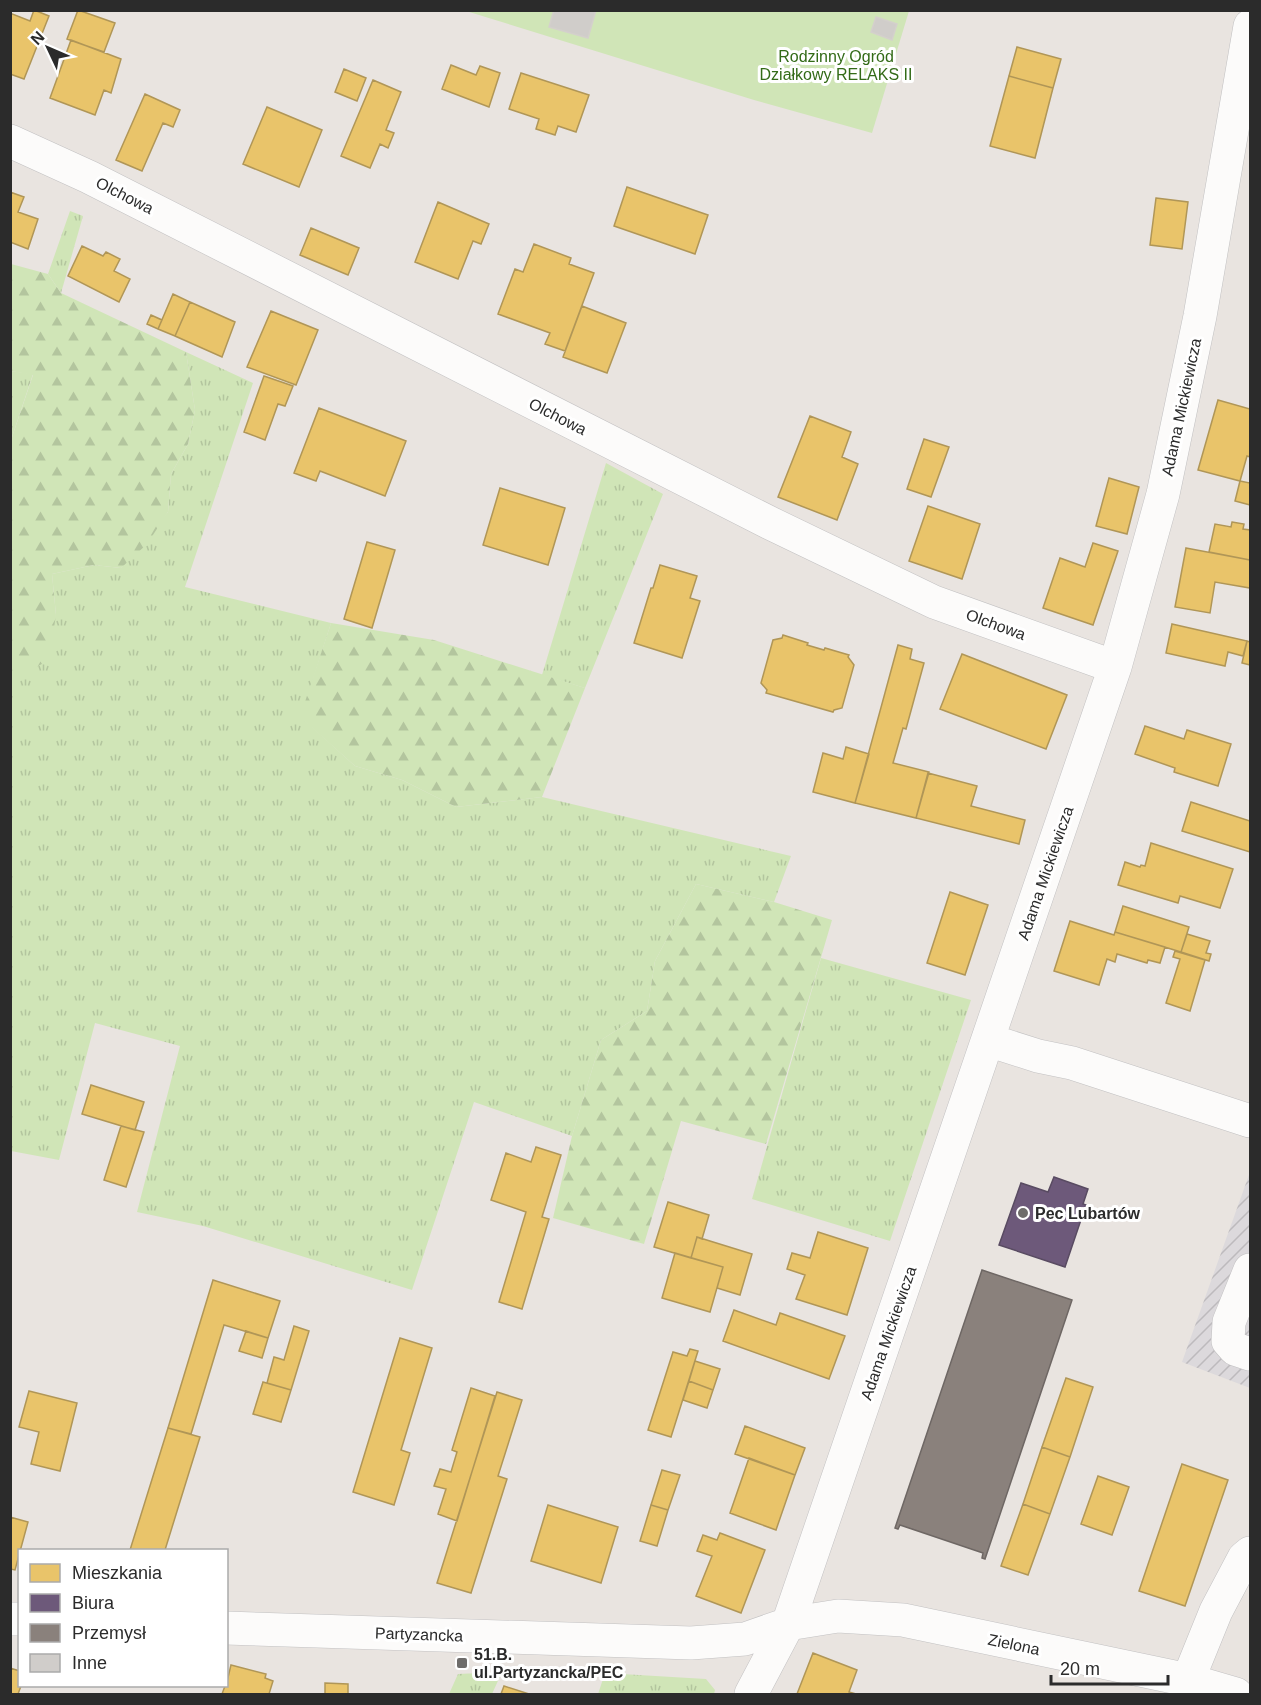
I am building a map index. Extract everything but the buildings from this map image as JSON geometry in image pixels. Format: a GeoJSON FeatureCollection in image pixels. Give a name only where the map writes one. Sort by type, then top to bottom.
{"type":"FeatureCollection","features":[{"type":"Feature","properties":{"kind":"street","name":"Adama Mickiewicza"},"geometry":{"type":"LineString","coordinates":[[751,1695],[789,1624],[1115,667],[1163,494],[1200,316],[1251,26]]}},
{"type":"Feature","properties":{"kind":"street","name":"Olchowa"},"geometry":{"type":"LineString","coordinates":[[10,141],[89,177],[770,523],[934,602],[1115,667]]}},
{"type":"Feature","properties":{"kind":"street"},"geometry":{"type":"LineString","coordinates":[[988,1040],[1038,1056],[1072,1063],[1251,1121]]}},
{"type":"Feature","properties":{"kind":"street"},"geometry":{"type":"LineString","coordinates":[[1251,1270],[1229,1322],[1228,1341],[1235,1349],[1251,1354]]}},
{"type":"Feature","properties":{"kind":"street"},"geometry":{"type":"LineString","coordinates":[[1188,1680],[1216,1611],[1244,1558],[1251,1553]]}},
{"type":"Feature","properties":{"kind":"street","name":"Zielona"},"geometry":{"type":"LineString","coordinates":[[789,1624],[838,1616],[903,1620],[1188,1680],[1236,1695]]}},
{"type":"Feature","properties":{"kind":"street","name":"Partyzancka"},"geometry":{"type":"LineString","coordinates":[[228,1628],[692,1643],[745,1639],[789,1624]]}},
{"type":"Feature","properties":{"kind":"shaded area"},"geometry":{"type":"Polygon","coordinates":[[[1250,1172],[1250,1388],[1182,1362],[1250,1172]]]}},
{"type":"Feature","properties":{"kind":"green space","name":"Rodzinny Ogród Działkowy RELAKS II"},"geometry":{"type":"Polygon","coordinates":[[[466,11],[909,11],[872,133],[754,100],[466,11]]]}},
{"type":"Feature","properties":{"kind":"green space"},"geometry":{"type":"Polygon","coordinates":[[[70,211],[83,216],[61,293],[48,274],[70,211]]]}},
{"type":"Feature","properties":{"kind":"green space"},"geometry":{"type":"Polygon","coordinates":[[[11,264],[48,274],[61,293],[186,352],[195,410],[188,444],[171,474],[168,512],[147,544],[121,568],[94,565],[52,574],[56,615],[49,660],[11,681],[11,440],[33,375],[11,371],[11,264]]]}},
{"type":"Feature","properties":{"kind":"green space"},"geometry":{"type":"Polygon","coordinates":[[[186,352],[253,383],[185,587],[331,623],[301,717],[355,766],[402,780],[456,807],[542,797],[791,856],[774,902],[696,884],[655,961],[647,1011],[601,1040],[572,1136],[474,1102],[412,1290],[203,1226],[137,1212],[180,1046],[95,1023],[59,1160],[11,1151],[10,681],[22,674],[56,615],[52,574],[94,565],[121,568],[168,512],[171,474],[188,444],[195,410],[186,352]]]}},
{"type":"Feature","properties":{"kind":"green space"},"geometry":{"type":"Polygon","coordinates":[[[11,371],[33,374],[11,440],[11,371]]]}},
{"type":"Feature","properties":{"kind":"green space"},"geometry":{"type":"Polygon","coordinates":[[[606,463],[663,494],[585,688],[542,675],[606,463]]]}},
{"type":"Feature","properties":{"kind":"green space"},"geometry":{"type":"Polygon","coordinates":[[[331,623],[434,640],[585,688],[542,797],[456,807],[402,780],[355,766],[300,717],[331,623]]]}},
{"type":"Feature","properties":{"kind":"green space"},"geometry":{"type":"Polygon","coordinates":[[[696,884],[774,902],[832,920],[766,1144],[681,1121],[644,1244],[553,1218],[572,1136],[601,1040],[647,1011],[655,961],[696,884]]]}},
{"type":"Feature","properties":{"kind":"green space"},"geometry":{"type":"Polygon","coordinates":[[[821,958],[971,1000],[890,1241],[752,1199],[821,958]]]}},
{"type":"Feature","properties":{"kind":"green space"},"geometry":{"type":"Polygon","coordinates":[[[502,1672],[492,1694],[449,1694],[458,1674],[502,1672]]]}},
{"type":"Feature","properties":{"kind":"green space"},"geometry":{"type":"Polygon","coordinates":[[[605,1673],[706,1679],[715,1690],[714,1694],[598,1694],[605,1673]]]}},
{"type":"Feature","properties":{"kind":"place","name":"Pec Lubartów"},"geometry":{"type":"Point","coordinates":[1023,1213]}},
{"type":"Feature","properties":{"kind":"place","name":"51.B. ul.Partyzancka/PEC"},"geometry":{"type":"Point","coordinates":[462,1663]}}]}
